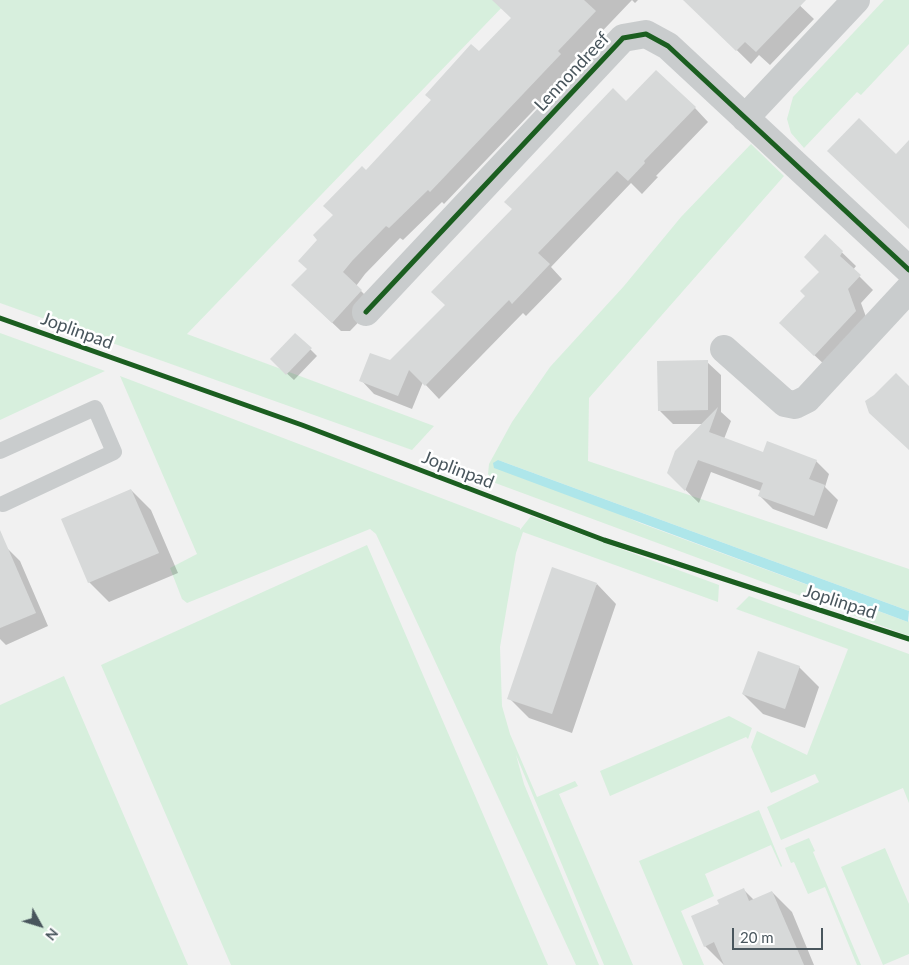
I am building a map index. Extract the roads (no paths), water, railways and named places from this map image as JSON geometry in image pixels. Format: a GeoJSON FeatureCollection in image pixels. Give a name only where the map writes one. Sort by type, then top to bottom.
{"type":"FeatureCollection","features":[{"type":"Feature","properties":{"kind":"street"},"geometry":{"type":"LineString","coordinates":[[745,118],[856,0]]}},
{"type":"Feature","properties":{"kind":"street","name":"Lennondreef"},"geometry":{"type":"LineString","coordinates":[[366,312],[623,38],[646,34],[668,46],[909,270]]}},
{"type":"Feature","properties":{"kind":"street"},"geometry":{"type":"LineString","coordinates":[[724,349],[785,403],[795,405],[806,399],[909,289]]}},
{"type":"Feature","properties":{"kind":"lane"},"geometry":{"type":"LineString","coordinates":[[0,451],[95,408],[114,452],[3,504]]}},
{"type":"Feature","properties":{"kind":"water"},"geometry":{"type":"Polygon","coordinates":[[[498,460],[909,611],[908,622],[494,468],[493,463],[498,460]]]}}]}
